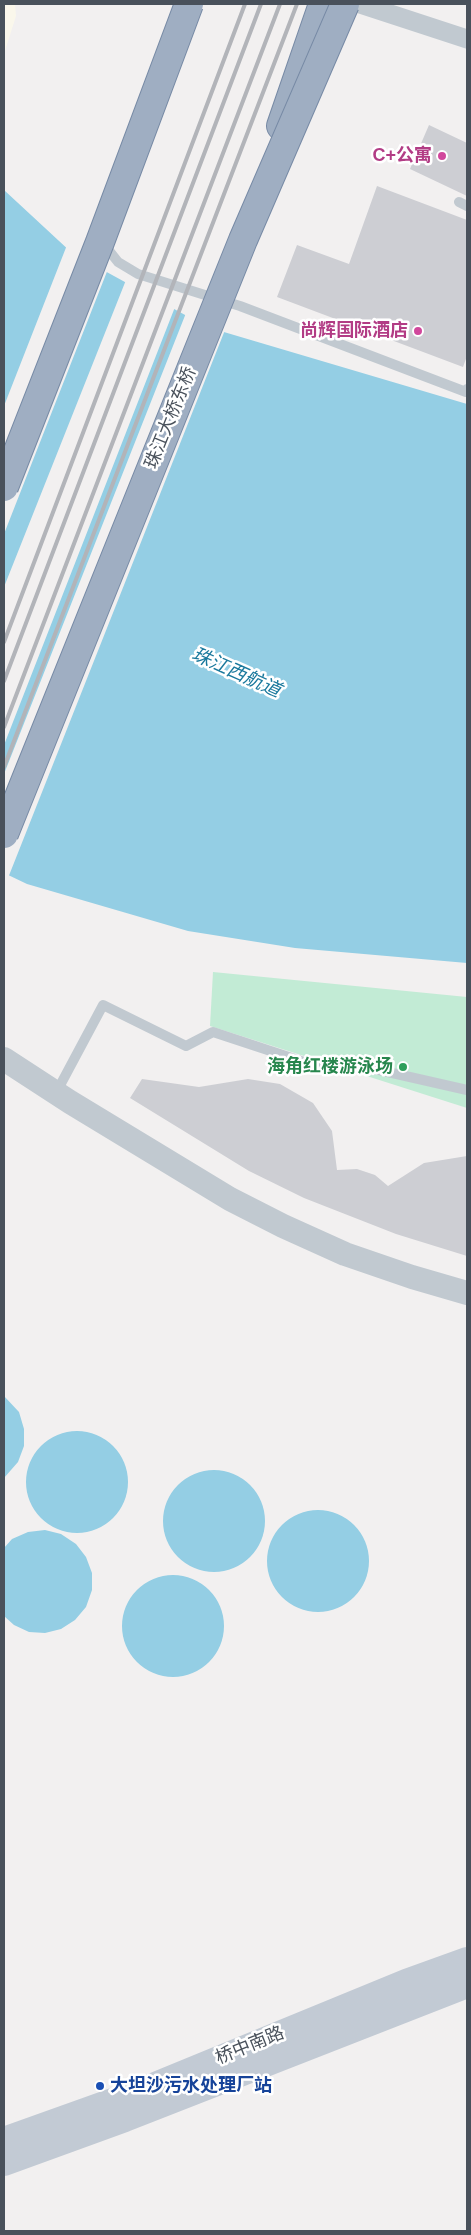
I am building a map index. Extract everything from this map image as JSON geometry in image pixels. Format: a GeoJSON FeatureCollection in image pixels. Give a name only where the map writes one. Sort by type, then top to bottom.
{"type":"FeatureCollection","features":[{"type":"Feature","properties":{"kind":"highway"},"geometry":{"type":"LineString","coordinates":[[4,487],[100,242],[189,4]]}},
{"type":"Feature","properties":{"kind":"highway"},"geometry":{"type":"LineString","coordinates":[[100,242],[204,4]]}},
{"type":"Feature","properties":{"kind":"highway"},"geometry":{"type":"LineString","coordinates":[[247,230],[323,4]]}},
{"type":"Feature","properties":{"kind":"highway","name":"珠江大桥东桥"},"geometry":{"type":"LineString","coordinates":[[4,834],[247,230],[345,4]]}},
{"type":"Feature","properties":{"kind":"main road","name":"桥中南路"},"geometry":{"type":"LineString","coordinates":[[4,2140],[138,2092],[406,1982],[467,1960]]}},
{"type":"Feature","properties":{"kind":"main road","name":"桥中南路"},"geometry":{"type":"LineString","coordinates":[[4,2163],[125,2119],[467,1985]]}},
{"type":"Feature","properties":{"kind":"street"},"geometry":{"type":"LineString","coordinates":[[360,4],[467,39]]}},
{"type":"Feature","properties":{"kind":"street"},"geometry":{"type":"LineString","coordinates":[[4,1059],[56,1093],[230,1199],[282,1226],[345,1254],[412,1277],[467,1293]]}},
{"type":"Feature","properties":{"kind":"lane"},"geometry":{"type":"LineString","coordinates":[[119,169],[102,215],[103,245],[118,262],[138,274],[240,306],[467,391]]}},
{"type":"Feature","properties":{"kind":"lane"},"geometry":{"type":"LineString","coordinates":[[56,1093],[103,1005],[186,1046],[213,1032],[308,1063],[379,1070],[467,1090]]}},
{"type":"Feature","properties":{"kind":"shaded area"},"geometry":{"type":"Polygon","coordinates":[[[4,4],[15,4],[16,16],[4,54],[4,4]]]}},
{"type":"Feature","properties":{"kind":"green space","name":"海角红楼游泳场"},"geometry":{"type":"Polygon","coordinates":[[[213,972],[467,997],[467,1108],[210,1026],[213,972]]]}},
{"type":"Feature","properties":{"kind":"water","name":"珠江西航道"},"geometry":{"type":"Polygon","coordinates":[[[4,190],[72,253],[207,327],[467,404],[467,963],[295,948],[188,931],[27,884],[4,873],[4,190]]]}},
{"type":"Feature","properties":{"kind":"water"},"geometry":{"type":"Polygon","coordinates":[[[4,1396],[19,1412],[24,1429],[24,1446],[18,1462],[4,1478],[4,1396]]]}},
{"type":"Feature","properties":{"kind":"water"},"geometry":{"type":"Polygon","coordinates":[[[77,1431],[96,1435],[113,1446],[124,1463],[128,1482],[124,1501],[113,1518],[96,1529],[77,1533],[58,1529],[41,1518],[30,1501],[26,1482],[30,1463],[41,1446],[58,1435],[77,1431]]]}},
{"type":"Feature","properties":{"kind":"water"},"geometry":{"type":"Polygon","coordinates":[[[214,1470],[233,1474],[250,1485],[261,1502],[265,1521],[261,1540],[250,1557],[233,1568],[214,1572],[195,1568],[178,1557],[167,1540],[163,1521],[167,1502],[178,1485],[195,1474],[214,1470]]]}},
{"type":"Feature","properties":{"kind":"water"},"geometry":{"type":"Polygon","coordinates":[[[318,1510],[337,1514],[354,1525],[365,1542],[369,1561],[365,1580],[354,1597],[337,1608],[318,1612],[299,1608],[282,1597],[271,1580],[267,1561],[271,1542],[282,1525],[299,1514],[318,1510]]]}},
{"type":"Feature","properties":{"kind":"water"},"geometry":{"type":"Polygon","coordinates":[[[45,1530],[61,1534],[76,1544],[86,1557],[92,1573],[92,1590],[86,1607],[75,1620],[61,1629],[45,1633],[29,1632],[14,1625],[4,1616],[4,1548],[12,1539],[28,1532],[45,1530]]]}},
{"type":"Feature","properties":{"kind":"water"},"geometry":{"type":"Polygon","coordinates":[[[173,1575],[192,1579],[209,1590],[220,1607],[224,1626],[220,1645],[209,1662],[192,1673],[173,1677],[154,1673],[137,1662],[126,1645],[122,1626],[126,1607],[137,1590],[154,1579],[173,1575]]]}},
{"type":"Feature","properties":{"kind":"pier"},"geometry":{"type":"Polygon","coordinates":[[[67,245],[108,269],[4,534],[4,406],[67,245]]]}},
{"type":"Feature","properties":{"kind":"pier"},"geometry":{"type":"Polygon","coordinates":[[[126,280],[175,307],[4,745],[4,587],[126,280]]]}},
{"type":"Feature","properties":{"kind":"pier"},"geometry":{"type":"Polygon","coordinates":[[[186,313],[208,325],[225,330],[8,878],[4,875],[4,774],[186,313]]]}},
{"type":"Feature","properties":{"kind":"building","name":"C+公寓"},"geometry":{"type":"Polygon","coordinates":[[[429,125],[467,143],[467,196],[410,169],[429,125]]]}},
{"type":"Feature","properties":{"kind":"building"},"geometry":{"type":"Polygon","coordinates":[[[377,186],[467,220],[467,356],[463,367],[277,297],[297,245],[349,264],[377,186]]]}},
{"type":"Feature","properties":{"kind":"building"},"geometry":{"type":"Polygon","coordinates":[[[142,1079],[199,1087],[248,1079],[280,1084],[313,1103],[332,1131],[337,1170],[357,1169],[375,1175],[388,1186],[424,1163],[467,1156],[467,1256],[396,1234],[304,1198],[249,1171],[130,1098],[142,1079]]]}},
{"type":"Feature","properties":{"kind":"railway"},"geometry":{"type":"LineString","coordinates":[[4,642],[245,4]]}},
{"type":"Feature","properties":{"kind":"railway"},"geometry":{"type":"LineString","coordinates":[[4,681],[261,4]]}},
{"type":"Feature","properties":{"kind":"railway"},"geometry":{"type":"LineString","coordinates":[[4,727],[280,4]]}},
{"type":"Feature","properties":{"kind":"railway"},"geometry":{"type":"LineString","coordinates":[[4,767],[297,4]]}},
{"type":"Feature","properties":{"kind":"place","name":"C+公寓"},"geometry":{"type":"Point","coordinates":[442,156]}},
{"type":"Feature","properties":{"kind":"place","name":"尚辉国际酒店"},"geometry":{"type":"Point","coordinates":[418,331]}},
{"type":"Feature","properties":{"kind":"place","name":"海角红楼游泳场"},"geometry":{"type":"Point","coordinates":[403,1067]}},
{"type":"Feature","properties":{"kind":"place","name":"大坦沙污水处理厂站"},"geometry":{"type":"Point","coordinates":[100,2086]}}]}
